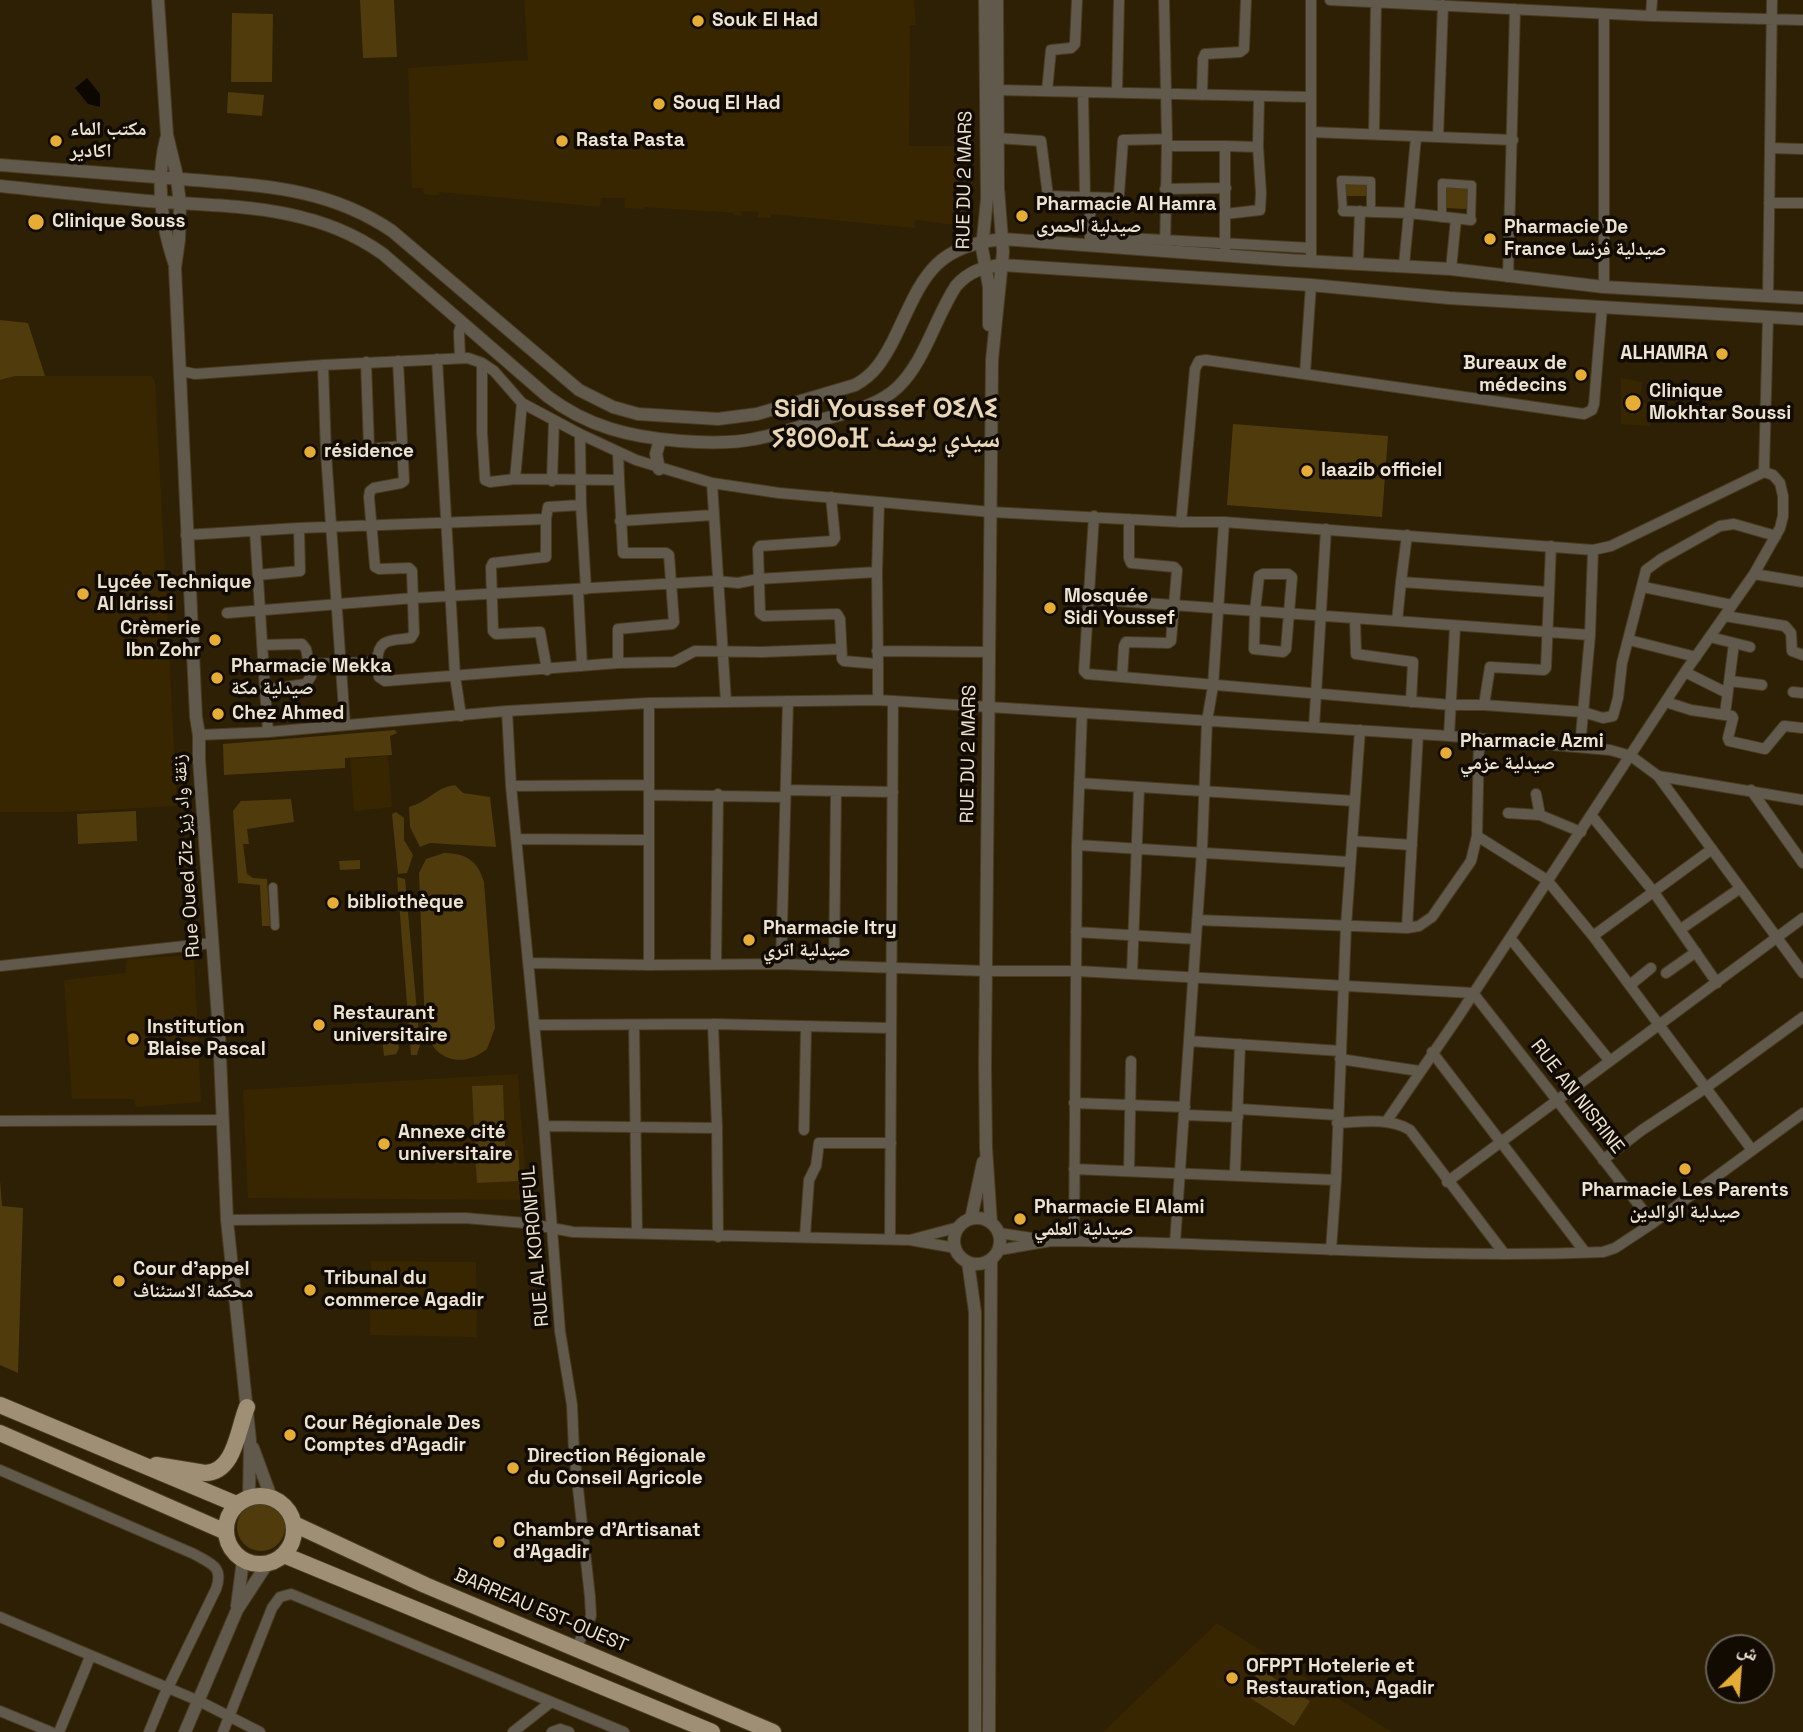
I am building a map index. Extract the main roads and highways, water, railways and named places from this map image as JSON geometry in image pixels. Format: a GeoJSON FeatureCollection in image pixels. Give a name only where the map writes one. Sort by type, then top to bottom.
{"type":"FeatureCollection","features":[{"type":"Feature","properties":{"kind":"main road"},"geometry":{"type":"LineString","coordinates":[[0,1405],[140,1465],[242,1501]]}},
{"type":"Feature","properties":{"kind":"main road"},"geometry":{"type":"LineString","coordinates":[[140,1465],[162,1465],[211,1474],[228,1462],[247,1407]]}},
{"type":"Feature","properties":{"kind":"main road"},"geometry":{"type":"LineString","coordinates":[[0,1433],[226,1532]]}},
{"type":"Feature","properties":{"kind":"main road"},"geometry":{"type":"LineString","coordinates":[[260,1495],[271,1497],[288,1509],[294,1524],[294,1535],[291,1546],[284,1555],[267,1564],[254,1564],[243,1560],[234,1552],[226,1532],[228,1517],[242,1501],[260,1495]]}},
{"type":"Feature","properties":{"kind":"main road","name":"BARREAU EST-OUEST"},"geometry":{"type":"LineString","coordinates":[[294,1524],[425,1585],[773,1732]]}},
{"type":"Feature","properties":{"kind":"main road"},"geometry":{"type":"LineString","coordinates":[[284,1555],[712,1732]]}},
{"type":"Feature","properties":{"kind":"place","name":"Souk El Had"},"geometry":{"type":"Point","coordinates":[698,21]}},
{"type":"Feature","properties":{"kind":"place","name":"Souq El Had"},"geometry":{"type":"Point","coordinates":[659,104]}},
{"type":"Feature","properties":{"kind":"place","name":"مكتب الماء اكادير"},"geometry":{"type":"Point","coordinates":[56,141]}},
{"type":"Feature","properties":{"kind":"place","name":"Rasta Pasta"},"geometry":{"type":"Point","coordinates":[562,141]}},
{"type":"Feature","properties":{"kind":"place","name":"Pharmacie Al Hamra صيدلية الحمرى"},"geometry":{"type":"Point","coordinates":[1022,216]}},
{"type":"Feature","properties":{"kind":"place","name":"Clinique Souss"},"geometry":{"type":"Point","coordinates":[36,222]}},
{"type":"Feature","properties":{"kind":"place","name":"Pharmacie De France صيدلية فرنسا"},"geometry":{"type":"Point","coordinates":[1490,239]}},
{"type":"Feature","properties":{"kind":"place","name":"ALHAMRA"},"geometry":{"type":"Point","coordinates":[1722,354]}},
{"type":"Feature","properties":{"kind":"place","name":"Bureaux de médecins"},"geometry":{"type":"Point","coordinates":[1581,375]}},
{"type":"Feature","properties":{"kind":"place","name":"Clinique Mokhtar Soussi"},"geometry":{"type":"Point","coordinates":[1633,403]}},
{"type":"Feature","properties":{"kind":"place","name":"résidence"},"geometry":{"type":"Point","coordinates":[310,452]}},
{"type":"Feature","properties":{"kind":"place","name":"laazib officiel"},"geometry":{"type":"Point","coordinates":[1307,471]}},
{"type":"Feature","properties":{"kind":"place","name":"Lycée Technique Al Idrissi"},"geometry":{"type":"Point","coordinates":[83,594]}},
{"type":"Feature","properties":{"kind":"place","name":"Mosquée Sidi Youssef"},"geometry":{"type":"Point","coordinates":[1050,608]}},
{"type":"Feature","properties":{"kind":"place","name":"Crèmerie Ibn Zohr"},"geometry":{"type":"Point","coordinates":[215,640]}},
{"type":"Feature","properties":{"kind":"place","name":"Pharmacie Mekka صيدلية مكة"},"geometry":{"type":"Point","coordinates":[217,678]}},
{"type":"Feature","properties":{"kind":"place","name":"Chez Ahmed"},"geometry":{"type":"Point","coordinates":[218,714]}},
{"type":"Feature","properties":{"kind":"place","name":"Pharmacie Azmi صيدلية عزمي"},"geometry":{"type":"Point","coordinates":[1446,753]}},
{"type":"Feature","properties":{"kind":"place","name":"bibliothèque"},"geometry":{"type":"Point","coordinates":[333,903]}},
{"type":"Feature","properties":{"kind":"place","name":"Pharmacie Itry صيدلية اتري"},"geometry":{"type":"Point","coordinates":[749,940]}},
{"type":"Feature","properties":{"kind":"place","name":"Restaurant universitaire"},"geometry":{"type":"Point","coordinates":[319,1025]}},
{"type":"Feature","properties":{"kind":"place","name":"Institution Blaise Pascal"},"geometry":{"type":"Point","coordinates":[133,1039]}},
{"type":"Feature","properties":{"kind":"place","name":"Annexe cité universitaire"},"geometry":{"type":"Point","coordinates":[384,1144]}},
{"type":"Feature","properties":{"kind":"place","name":"Pharmacie Les Parents صيدلية الوالدين"},"geometry":{"type":"Point","coordinates":[1685,1169]}},
{"type":"Feature","properties":{"kind":"place","name":"Pharmacie El Alami صيدلية العلمي"},"geometry":{"type":"Point","coordinates":[1020,1219]}},
{"type":"Feature","properties":{"kind":"place","name":"Cour d'appel محكمة الاستئناف"},"geometry":{"type":"Point","coordinates":[119,1281]}},
{"type":"Feature","properties":{"kind":"place","name":"Tribunal du commerce Agadir"},"geometry":{"type":"Point","coordinates":[310,1290]}},
{"type":"Feature","properties":{"kind":"place","name":"Cour Régionale Des Comptes d'Agadir"},"geometry":{"type":"Point","coordinates":[290,1435]}},
{"type":"Feature","properties":{"kind":"place","name":"Direction Régionale du Conseil Agricole"},"geometry":{"type":"Point","coordinates":[513,1468]}},
{"type":"Feature","properties":{"kind":"place","name":"Chambre d'Artisanat d'Agadir"},"geometry":{"type":"Point","coordinates":[499,1542]}},
{"type":"Feature","properties":{"kind":"place","name":"OFPPT Hotelerie et Restauration, Agadir"},"geometry":{"type":"Point","coordinates":[1232,1678]}},
{"type":"Feature","properties":{"kind":"district","name":"Sidi Youssef ⵙⵉⴷⵉ ⵢⵓⵙⵙⴰⴼ سيدي يوسف"},"geometry":{"type":"Point","coordinates":[886,425]}}]}
